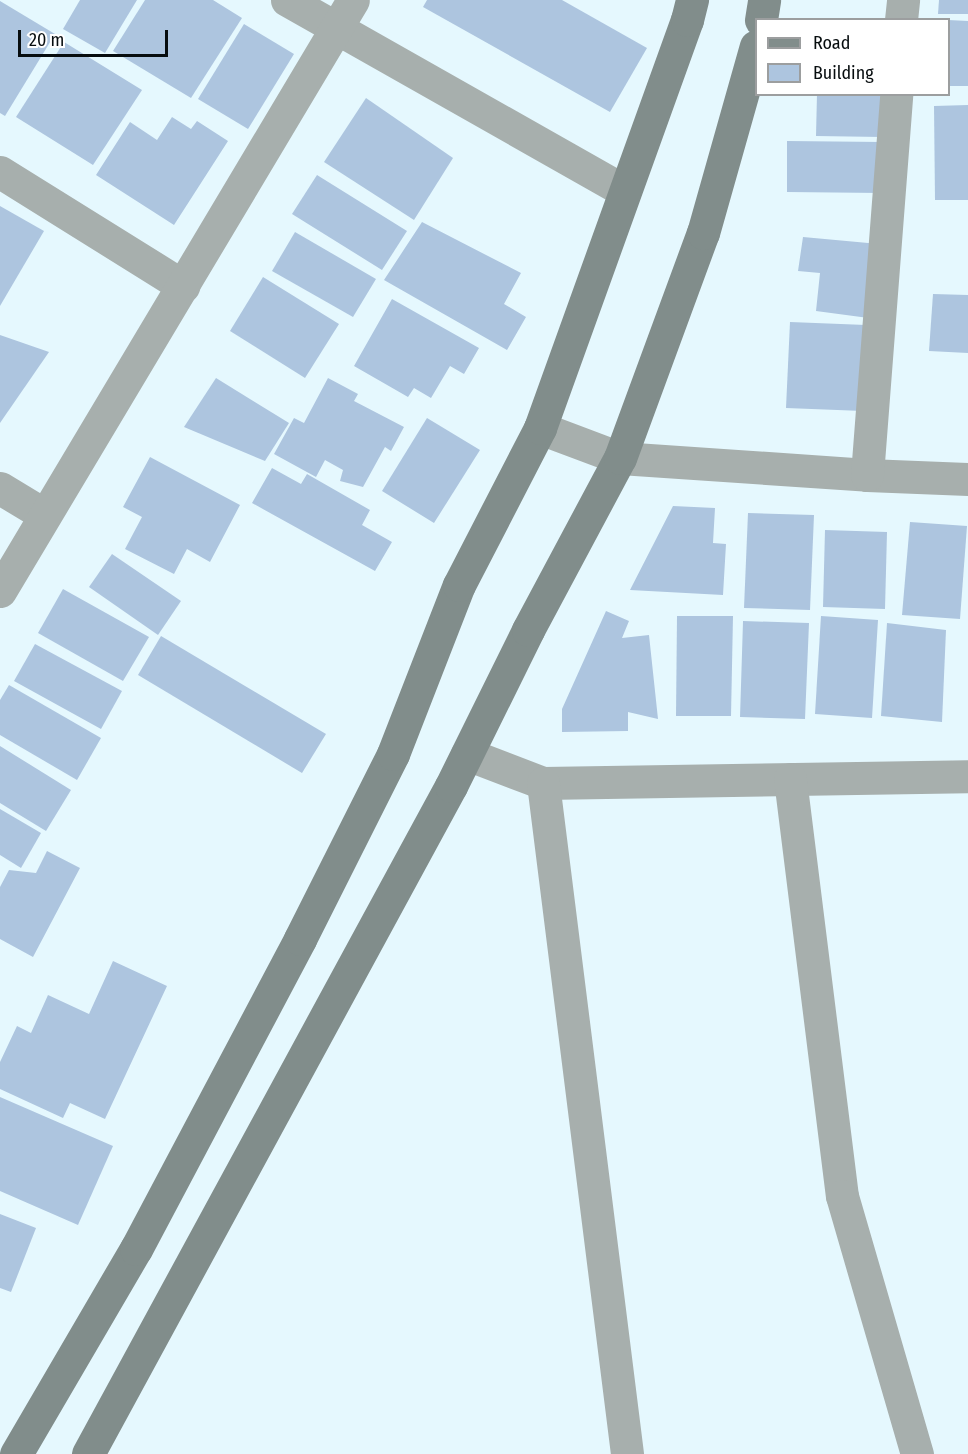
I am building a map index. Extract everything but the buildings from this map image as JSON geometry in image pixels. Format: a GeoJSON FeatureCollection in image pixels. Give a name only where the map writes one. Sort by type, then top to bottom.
{"type":"FeatureCollection","features":[{"type":"Feature","properties":{"kind":"main road"},"geometry":{"type":"LineString","coordinates":[[16,1454],[136,1249],[300,939],[393,754],[459,585],[540,428],[687,20],[692,0]]}},
{"type":"Feature","properties":{"kind":"main road"},"geometry":{"type":"LineString","coordinates":[[760,18],[764,0]]}},
{"type":"Feature","properties":{"kind":"main road"},"geometry":{"type":"LineString","coordinates":[[88,1454],[467,754],[528,630],[620,458],[703,233],[755,50]]}},
{"type":"Feature","properties":{"kind":"street"},"geometry":{"type":"LineString","coordinates":[[287,0],[625,190]]}},
{"type":"Feature","properties":{"kind":"street"},"geometry":{"type":"LineString","coordinates":[[0,591],[353,0]]}},
{"type":"Feature","properties":{"kind":"street"},"geometry":{"type":"LineString","coordinates":[[902,18],[903,0]]}},
{"type":"Feature","properties":{"kind":"street"},"geometry":{"type":"LineString","coordinates":[[867,475],[896,96]]}},
{"type":"Feature","properties":{"kind":"street"},"geometry":{"type":"LineString","coordinates":[[0,172],[183,286]]}},
{"type":"Feature","properties":{"kind":"street"},"geometry":{"type":"LineString","coordinates":[[540,428],[620,458],[867,475],[968,479]]}},
{"type":"Feature","properties":{"kind":"street"},"geometry":{"type":"LineString","coordinates":[[0,488],[45,515]]}},
{"type":"Feature","properties":{"kind":"street"},"geometry":{"type":"LineString","coordinates":[[467,754],[543,783],[968,776]]}},
{"type":"Feature","properties":{"kind":"street"},"geometry":{"type":"LineString","coordinates":[[790,779],[842,1196],[917,1454]]}},
{"type":"Feature","properties":{"kind":"street"},"geometry":{"type":"LineString","coordinates":[[543,783],[627,1454]]}}]}
